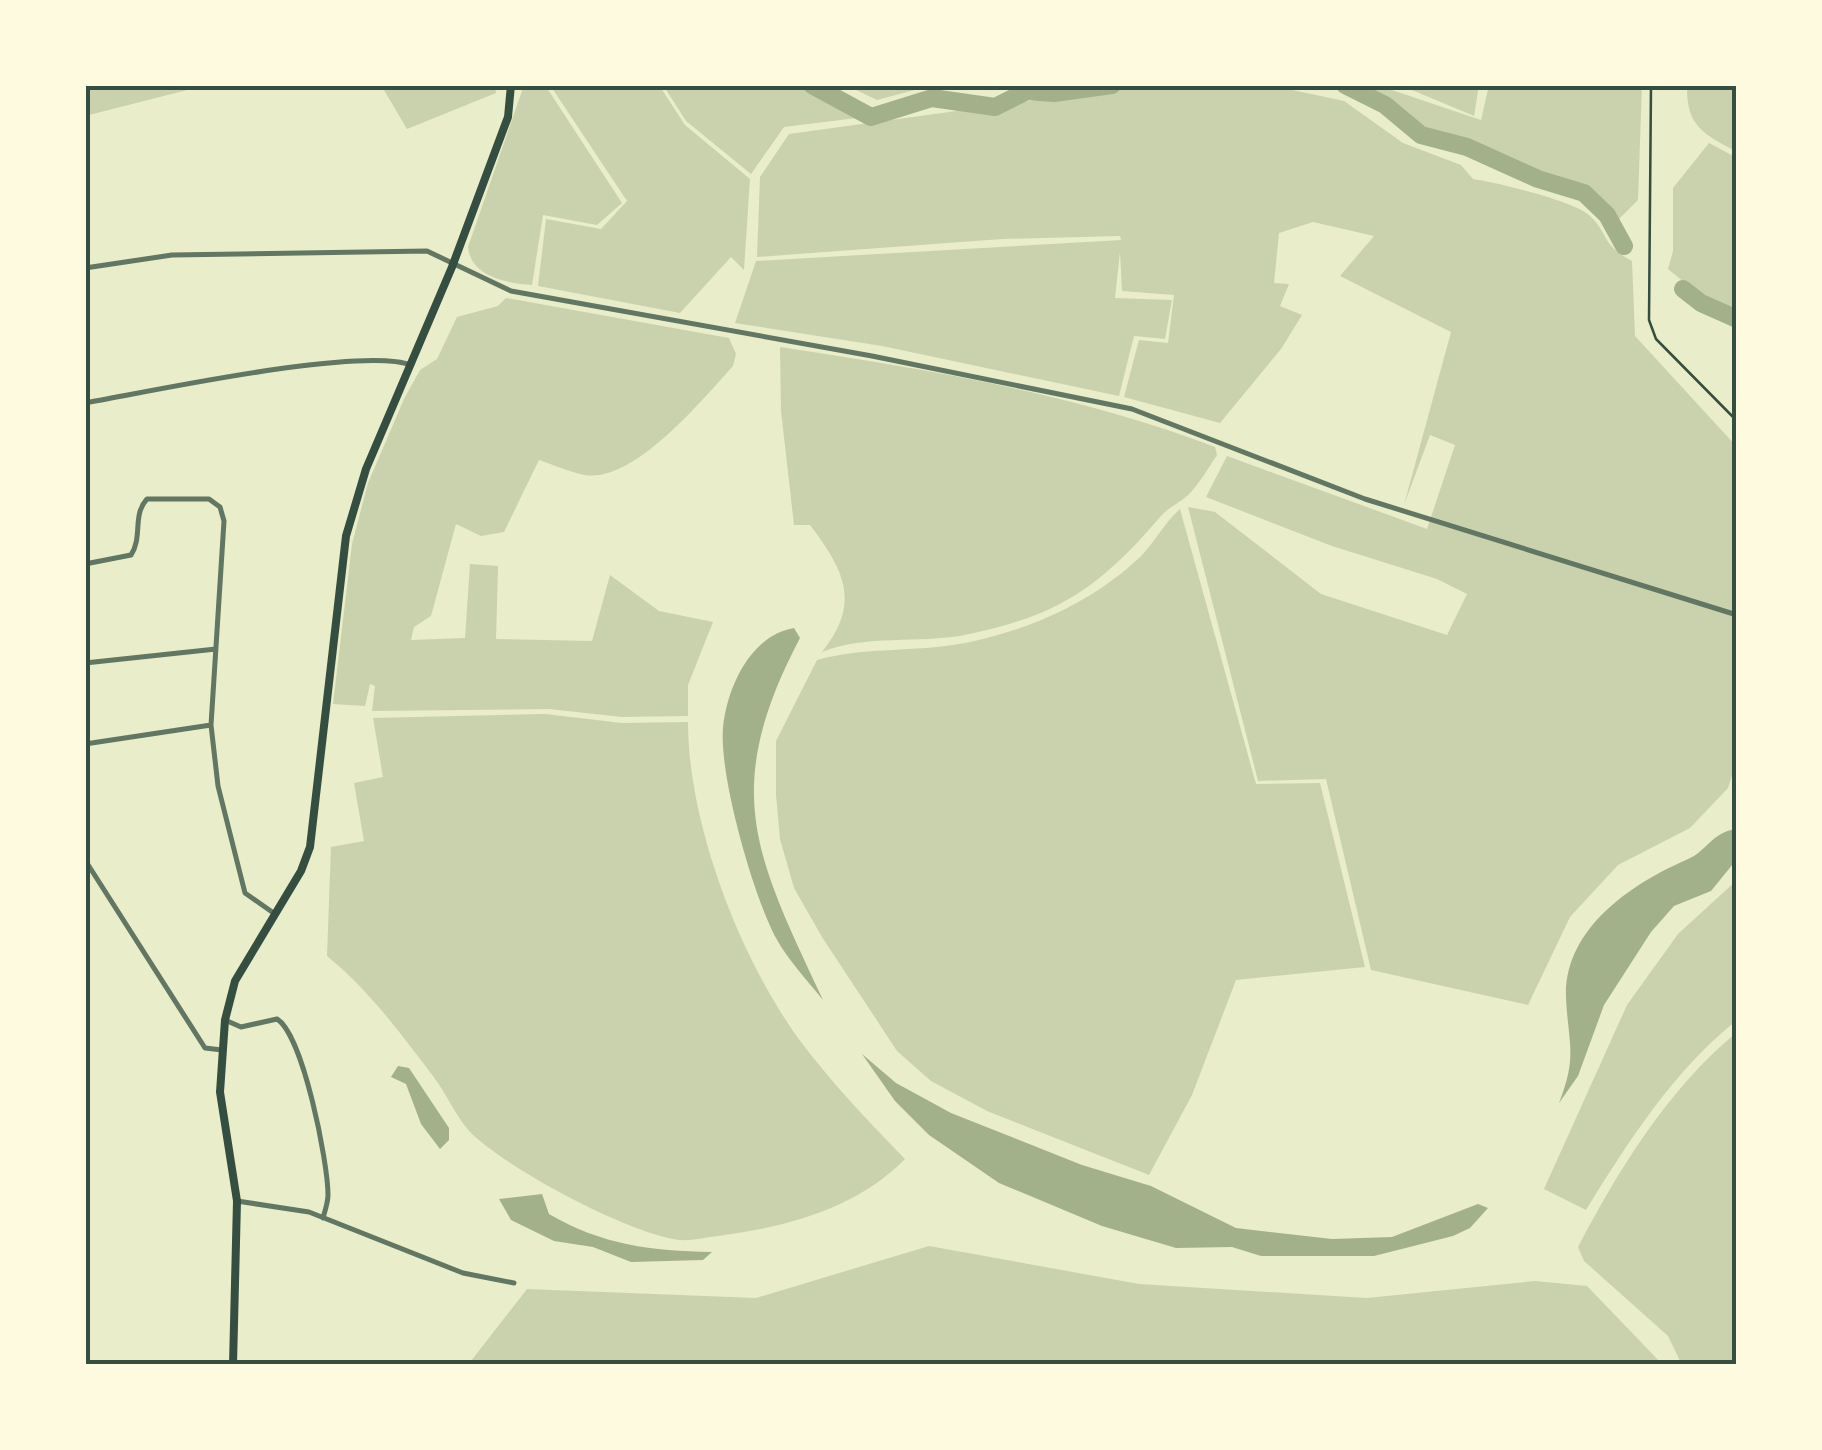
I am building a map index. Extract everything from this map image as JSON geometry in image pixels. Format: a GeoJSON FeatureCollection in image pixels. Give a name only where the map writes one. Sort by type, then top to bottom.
{"type":"FeatureCollection","features":[{"type":"Feature","properties":{"kind":"main road"},"geometry":{"type":"LineString","coordinates":[[233,1365],[237,1200],[220,1092],[226,1020],[235,981],[310,847],[346,536],[366,468],[452,267],[508,117],[511,85]]}},
{"type":"Feature","properties":{"kind":"street"},"geometry":{"type":"LineString","coordinates":[[85,268],[172,255],[427,251],[452,267],[511,291],[853,352],[1132,409],[1365,499],[1737,615]]}},
{"type":"Feature","properties":{"kind":"street"},"geometry":{"type":"LineString","coordinates":[[85,403],[327,364],[395,359],[410,365]]}},
{"type":"Feature","properties":{"kind":"street"},"geometry":{"type":"LineString","coordinates":[[85,564],[131,555],[138,542],[139,512],[147,499],[209,499],[220,506],[224,521],[211,725],[218,786],[245,893],[275,914]]}},
{"type":"Feature","properties":{"kind":"street"},"geometry":{"type":"LineString","coordinates":[[85,663],[216,649]]}},
{"type":"Feature","properties":{"kind":"street"},"geometry":{"type":"LineString","coordinates":[[85,744],[211,725]]}},
{"type":"Feature","properties":{"kind":"street"},"geometry":{"type":"LineString","coordinates":[[85,860],[204,1048],[222,1050]]}},
{"type":"Feature","properties":{"kind":"street"},"geometry":{"type":"LineString","coordinates":[[226,1020],[240,1027],[277,1019],[292,1039],[315,1119],[328,1196],[322,1218]]}},
{"type":"Feature","properties":{"kind":"street"},"geometry":{"type":"LineString","coordinates":[[237,1200],[245,1198],[322,1218],[463,1273],[514,1282]]}},
{"type":"Feature","properties":{"kind":"path"},"geometry":{"type":"LineString","coordinates":[[1651,85],[1649,320],[1656,339],[1737,421]]}},
{"type":"Feature","properties":{"kind":"shaded area"},"geometry":{"type":"Polygon","coordinates":[[[85,85],[207,85],[85,116],[85,85]]]}},
{"type":"Feature","properties":{"kind":"shaded area"},"geometry":{"type":"Polygon","coordinates":[[[381,85],[495,85],[496,93],[407,129],[381,85]]]}},
{"type":"Feature","properties":{"kind":"shaded area"},"geometry":{"type":"Polygon","coordinates":[[[524,85],[545,85],[622,203],[597,225],[543,215],[532,285],[483,272],[468,247],[524,85]]]}},
{"type":"Feature","properties":{"kind":"shaded area"},"geometry":{"type":"Polygon","coordinates":[[[550,85],[659,85],[685,125],[750,179],[744,270],[731,257],[680,313],[538,286],[546,219],[601,229],[627,201],[550,85]]]}},
{"type":"Feature","properties":{"kind":"shaded area"},"geometry":{"type":"Polygon","coordinates":[[[663,85],[820,85],[873,116],[784,127],[751,174],[686,121],[663,85]]]}},
{"type":"Feature","properties":{"kind":"shaded area"},"geometry":{"type":"Polygon","coordinates":[[[846,85],[933,85],[877,100],[846,85]]]}},
{"type":"Feature","properties":{"kind":"shaded area"},"geometry":{"type":"Polygon","coordinates":[[[1144,85],[1269,85],[1344,101],[1403,143],[1461,165],[1473,179],[1533,193],[1589,215],[1610,244],[1632,261],[1635,336],[1737,447],[1737,761],[1728,788],[1690,828],[1618,865],[1570,917],[1528,1005],[1371,970],[1326,779],[1258,781],[1188,507],[1215,512],[1321,594],[1447,635],[1467,594],[1437,579],[1332,546],[1206,497],[1227,456],[1427,529],[1455,445],[1430,435],[1404,505],[1451,332],[1340,276],[1374,236],[1313,222],[1279,233],[1274,283],[1289,284],[1280,306],[1302,315],[1281,349],[1220,423],[1124,397],[1139,340],[1168,343],[1174,295],[1122,291],[1120,252],[1115,298],[1172,300],[1165,339],[1134,336],[1119,396],[882,346],[735,323],[756,261],[1121,240],[1120,236],[1002,239],[757,257],[760,177],[789,134],[1144,85]]]}},
{"type":"Feature","properties":{"kind":"shaded area"},"geometry":{"type":"Polygon","coordinates":[[[1352,85],[1377,85],[1481,120],[1489,85],[1642,85],[1638,200],[1613,225],[1606,206],[1572,181],[1512,163],[1492,150],[1447,133],[1423,130],[1352,85]]]}},
{"type":"Feature","properties":{"kind":"shaded area"},"geometry":{"type":"Polygon","coordinates":[[[1400,85],[1479,85],[1474,116],[1400,85]]]}},
{"type":"Feature","properties":{"kind":"shaded area"},"geometry":{"type":"Polygon","coordinates":[[[1687,85],[1737,85],[1737,152],[1715,140],[1693,119],[1687,85]]]}},
{"type":"Feature","properties":{"kind":"shaded area"},"geometry":{"type":"Polygon","coordinates":[[[1709,143],[1737,158],[1737,313],[1706,300],[1668,269],[1673,251],[1673,188],[1709,143]]]}},
{"type":"Feature","properties":{"kind":"shaded area"},"geometry":{"type":"Polygon","coordinates":[[[506,298],[729,338],[736,354],[733,366],[666,436],[624,466],[604,474],[585,475],[539,460],[504,532],[481,536],[456,524],[431,616],[414,627],[411,640],[465,638],[470,564],[498,566],[496,639],[592,641],[610,575],[659,611],[713,622],[688,685],[688,716],[622,717],[549,709],[372,711],[375,686],[370,684],[365,706],[333,704],[352,544],[368,483],[404,399],[420,370],[437,359],[457,317],[498,306],[506,298]]]}},
{"type":"Feature","properties":{"kind":"shaded area"},"geometry":{"type":"Polygon","coordinates":[[[780,347],[946,374],[1055,398],[1162,428],[1215,447],[1217,455],[1191,492],[1118,562],[1052,608],[965,635],[856,643],[822,652],[842,618],[844,587],[832,557],[810,525],[794,525],[781,411],[780,347]]]}},
{"type":"Feature","properties":{"kind":"shaded area"},"geometry":{"type":"Polygon","coordinates":[[[1180,509],[1256,784],[1320,783],[1365,967],[1236,980],[1192,1095],[1149,1175],[987,1111],[931,1081],[897,1051],[794,888],[780,839],[776,741],[817,660],[970,642],[1039,621],[1082,600],[1122,573],[1180,509]]]}},
{"type":"Feature","properties":{"kind":"shaded area"},"geometry":{"type":"Polygon","coordinates":[[[794,628],[800,638],[775,691],[760,738],[754,781],[756,822],[779,904],[823,1000],[786,954],[767,919],[739,835],[723,749],[725,712],[744,665],[765,641],[794,628]]]}},
{"type":"Feature","properties":{"kind":"shaded area"},"geometry":{"type":"Polygon","coordinates":[[[545,714],[622,723],[688,722],[690,761],[707,845],[737,929],[756,968],[798,1038],[905,1159],[865,1191],[794,1221],[694,1239],[658,1235],[601,1213],[512,1164],[471,1133],[396,1028],[327,956],[331,847],[364,841],[354,783],[383,777],[373,718],[545,714]]]}},
{"type":"Feature","properties":{"kind":"shaded area"},"geometry":{"type":"Polygon","coordinates":[[[1737,829],[1737,859],[1711,891],[1674,906],[1651,932],[1604,1005],[1578,1076],[1559,1103],[1570,1061],[1566,997],[1568,973],[1576,950],[1589,930],[1623,896],[1693,856],[1721,834],[1737,829]]]}},
{"type":"Feature","properties":{"kind":"shaded area"},"geometry":{"type":"Polygon","coordinates":[[[1737,880],[1737,1020],[1673,1084],[1586,1210],[1544,1189],[1627,1005],[1678,934],[1737,880]]]}},
{"type":"Feature","properties":{"kind":"shaded area"},"geometry":{"type":"Polygon","coordinates":[[[1737,1032],[1737,1365],[1682,1365],[1668,1336],[1584,1261],[1578,1247],[1647,1132],[1689,1079],[1737,1032]]]}},
{"type":"Feature","properties":{"kind":"shaded area"},"geometry":{"type":"Polygon","coordinates":[[[862,1054],[896,1083],[951,1113],[1082,1165],[1151,1186],[1236,1228],[1332,1239],[1392,1237],[1478,1204],[1488,1208],[1470,1228],[1453,1236],[1374,1256],[1261,1256],[1232,1247],[1176,1248],[1102,1226],[999,1183],[929,1135],[895,1101],[862,1054]]]}},
{"type":"Feature","properties":{"kind":"shaded area"},"geometry":{"type":"Polygon","coordinates":[[[398,1066],[409,1068],[449,1128],[449,1140],[440,1149],[421,1124],[406,1084],[391,1077],[398,1066]]]}},
{"type":"Feature","properties":{"kind":"shaded area"},"geometry":{"type":"Polygon","coordinates":[[[542,1194],[549,1214],[588,1233],[648,1248],[712,1252],[703,1260],[631,1262],[593,1247],[554,1241],[511,1220],[499,1199],[542,1194]]]}},
{"type":"Feature","properties":{"kind":"shaded area"},"geometry":{"type":"Polygon","coordinates":[[[929,1246],[1139,1284],[1367,1298],[1535,1281],[1587,1286],[1663,1365],[442,1365],[471,1361],[527,1289],[756,1298],[929,1246]]]}},
{"type":"Feature","properties":{"kind":"waterway"},"geometry":{"type":"LineString","coordinates":[[812,85],[871,117],[932,98],[995,107],[1027,91],[1054,93],[1112,85]]}},
{"type":"Feature","properties":{"kind":"waterway"},"geometry":{"type":"LineString","coordinates":[[1345,85],[1385,105],[1421,135],[1467,147],[1538,179],[1584,193],[1607,215],[1624,246]]}},
{"type":"Feature","properties":{"kind":"waterway"},"geometry":{"type":"LineString","coordinates":[[1683,289],[1701,303],[1737,319]]}}]}
